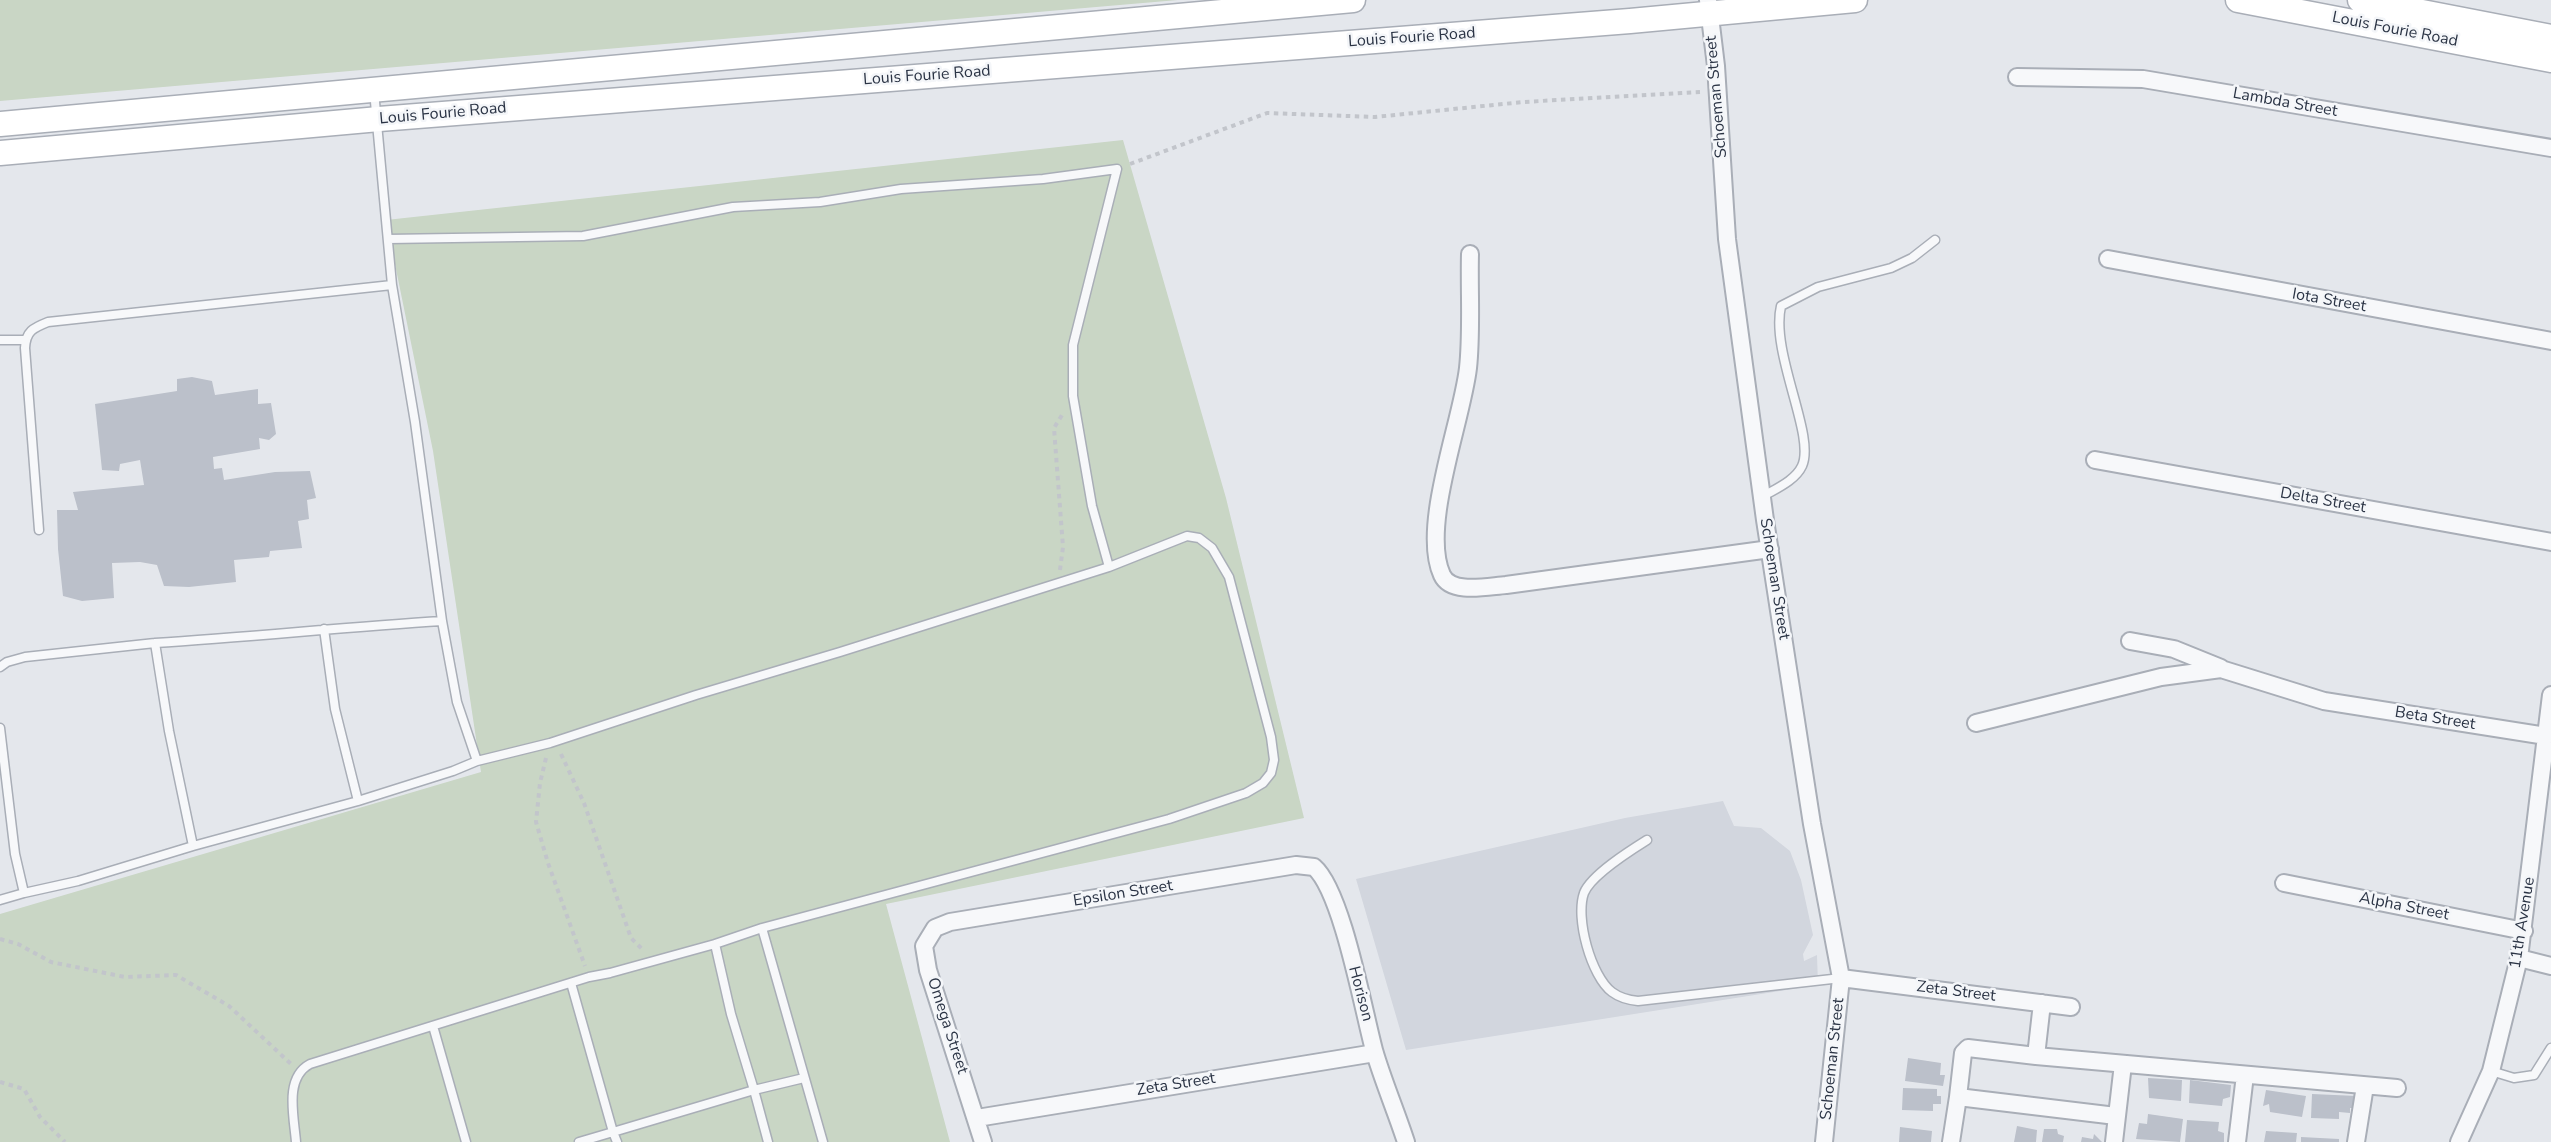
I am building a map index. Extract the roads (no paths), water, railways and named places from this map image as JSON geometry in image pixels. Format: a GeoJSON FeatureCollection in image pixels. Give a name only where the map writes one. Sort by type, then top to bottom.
{"type":"FeatureCollection","features":[{"type":"Feature","properties":{"kind":"main road","name":"Louis Fourie Road"},"geometry":{"type":"LineString","coordinates":[[0,124],[1353,0]]}},
{"type":"Feature","properties":{"kind":"main road","name":"Louis Fourie Road"},"geometry":{"type":"LineString","coordinates":[[0,153],[1708,7],[1855,0]]}},
{"type":"Feature","properties":{"kind":"main road","name":"Louis Fourie Road"},"geometry":{"type":"LineString","coordinates":[[2238,0],[2551,60]]}},
{"type":"Feature","properties":{"kind":"main road","name":"Louis Fourie Road"},"geometry":{"type":"LineString","coordinates":[[2360,0],[2551,37]]}},
{"type":"Feature","properties":{"kind":"street","name":"Schoeman Street"},"geometry":{"type":"LineString","coordinates":[[1708,7],[1727,239],[1762,496],[1812,824],[1841,978],[1824,1142]]}},
{"type":"Feature","properties":{"kind":"street","name":"Lambda Street"},"geometry":{"type":"LineString","coordinates":[[2017,77],[2143,79],[2551,148]]}},
{"type":"Feature","properties":{"kind":"street"},"geometry":{"type":"LineString","coordinates":[[1470,254],[1468,368],[1437,519],[1437,553],[1445,580],[1464,588],[1506,585],[1770,549]]}},
{"type":"Feature","properties":{"kind":"street","name":"Iota Street"},"geometry":{"type":"LineString","coordinates":[[2108,259],[2551,341]]}},
{"type":"Feature","properties":{"kind":"street","name":"Delta Street"},"geometry":{"type":"LineString","coordinates":[[2095,460],[2551,542]]}},
{"type":"Feature","properties":{"kind":"street","name":"Beta Street"},"geometry":{"type":"LineString","coordinates":[[2130,641],[2174,649],[2221,669],[2324,701],[2546,736]]}},
{"type":"Feature","properties":{"kind":"street"},"geometry":{"type":"LineString","coordinates":[[1976,723],[2161,677],[2221,669]]}},
{"type":"Feature","properties":{"kind":"street","name":"11th Avenue"},"geometry":{"type":"LineString","coordinates":[[2459,1142],[2491,1071],[2519,958],[2551,695]]}},
{"type":"Feature","properties":{"kind":"street","name":"Epsilon Street"},"geometry":{"type":"LineString","coordinates":[[950,922],[1296,865]]}},
{"type":"Feature","properties":{"kind":"street","name":"Horison"},"geometry":{"type":"LineString","coordinates":[[1296,865],[1314,867],[1328,885],[1339,914],[1375,1053],[1406,1142]]}},
{"type":"Feature","properties":{"kind":"street","name":"Alpha Street"},"geometry":{"type":"LineString","coordinates":[[2284,884],[2524,931]]}},
{"type":"Feature","properties":{"kind":"street","name":"Omega Street"},"geometry":{"type":"LineString","coordinates":[[950,922],[935,928],[924,946],[928,969],[983,1142]]}},
{"type":"Feature","properties":{"kind":"street"},"geometry":{"type":"LineString","coordinates":[[2519,958],[2551,966]]}},
{"type":"Feature","properties":{"kind":"street","name":"Zeta Street"},"geometry":{"type":"LineString","coordinates":[[1841,978],[2071,1007]]}},
{"type":"Feature","properties":{"kind":"street"},"geometry":{"type":"LineString","coordinates":[[2036,1056],[2042,1003]]}},
{"type":"Feature","properties":{"kind":"street"},"geometry":{"type":"LineString","coordinates":[[1951,1142],[1963,1053],[1968,1048],[1981,1047],[2036,1056],[2397,1088]]}},
{"type":"Feature","properties":{"kind":"street","name":"Zeta Street"},"geometry":{"type":"LineString","coordinates":[[976,1118],[1375,1053]]}},
{"type":"Feature","properties":{"kind":"street"},"geometry":{"type":"LineString","coordinates":[[2114,1142],[2123,1064]]}},
{"type":"Feature","properties":{"kind":"street"},"geometry":{"type":"LineString","coordinates":[[2237,1142],[2245,1075]]}},
{"type":"Feature","properties":{"kind":"street"},"geometry":{"type":"LineString","coordinates":[[2356,1142],[2364,1086]]}},
{"type":"Feature","properties":{"kind":"street"},"geometry":{"type":"LineString","coordinates":[[1958,1097],[2116,1116]]}},
{"type":"Feature","properties":{"kind":"lane"},"geometry":{"type":"LineString","coordinates":[[374,90],[379,119],[392,285],[415,422],[442,621],[457,702],[477,760]]}},
{"type":"Feature","properties":{"kind":"lane"},"geometry":{"type":"LineString","coordinates":[[388,239],[584,236],[733,207],[820,202],[901,189],[1043,179],[1117,169],[1072,345],[1073,396],[1092,507],[1108,567]]}},
{"type":"Feature","properties":{"kind":"lane"},"geometry":{"type":"LineString","coordinates":[[1762,496],[1794,477],[1803,465],[1805,448],[1784,367],[1779,317],[1781,306],[1818,287],[1891,268],[1912,258],[1935,240]]}},
{"type":"Feature","properties":{"kind":"lane"},"geometry":{"type":"LineString","coordinates":[[39,530],[25,340],[34,327],[48,322],[392,285]]}},
{"type":"Feature","properties":{"kind":"lane"},"geometry":{"type":"LineString","coordinates":[[0,340],[25,340]]}},
{"type":"Feature","properties":{"kind":"lane"},"geometry":{"type":"LineString","coordinates":[[0,900],[78,881],[193,846],[358,801],[453,771],[477,760],[550,743],[1108,567],[1187,536],[1199,538],[1212,548],[1228,577],[1271,737],[1274,760],[1271,773],[1263,783],[1246,793],[1168,819],[762,928],[715,944],[652,959],[610,973],[589,976],[434,1026],[335,1054],[299,1070],[293,1094],[296,1142]]}},
{"type":"Feature","properties":{"kind":"lane"},"geometry":{"type":"LineString","coordinates":[[0,667],[7,662],[25,657],[155,643],[442,621]]}},
{"type":"Feature","properties":{"kind":"lane"},"geometry":{"type":"LineString","coordinates":[[324,629],[335,709],[358,801]]}},
{"type":"Feature","properties":{"kind":"lane"},"geometry":{"type":"LineString","coordinates":[[155,643],[168,731],[193,846]]}},
{"type":"Feature","properties":{"kind":"lane"},"geometry":{"type":"LineString","coordinates":[[0,728],[14,842],[24,893]]}},
{"type":"Feature","properties":{"kind":"lane"},"geometry":{"type":"LineString","coordinates":[[1647,840],[1616,859],[1584,892],[1580,921],[1595,966],[1610,991],[1625,1000],[1638,1001],[1841,978]]}},
{"type":"Feature","properties":{"kind":"lane"},"geometry":{"type":"LineString","coordinates":[[762,928],[823,1142]]}},
{"type":"Feature","properties":{"kind":"lane"},"geometry":{"type":"LineString","coordinates":[[715,944],[731,1014],[768,1142]]}},
{"type":"Feature","properties":{"kind":"lane"},"geometry":{"type":"LineString","coordinates":[[571,983],[617,1142]]}},
{"type":"Feature","properties":{"kind":"lane"},"geometry":{"type":"LineString","coordinates":[[434,1026],[466,1142]]}},
{"type":"Feature","properties":{"kind":"lane"},"geometry":{"type":"LineString","coordinates":[[2491,1071],[2514,1078],[2534,1075],[2551,1048]]}},
{"type":"Feature","properties":{"kind":"lane"},"geometry":{"type":"LineString","coordinates":[[579,1142],[753,1090],[804,1078]]}}]}
